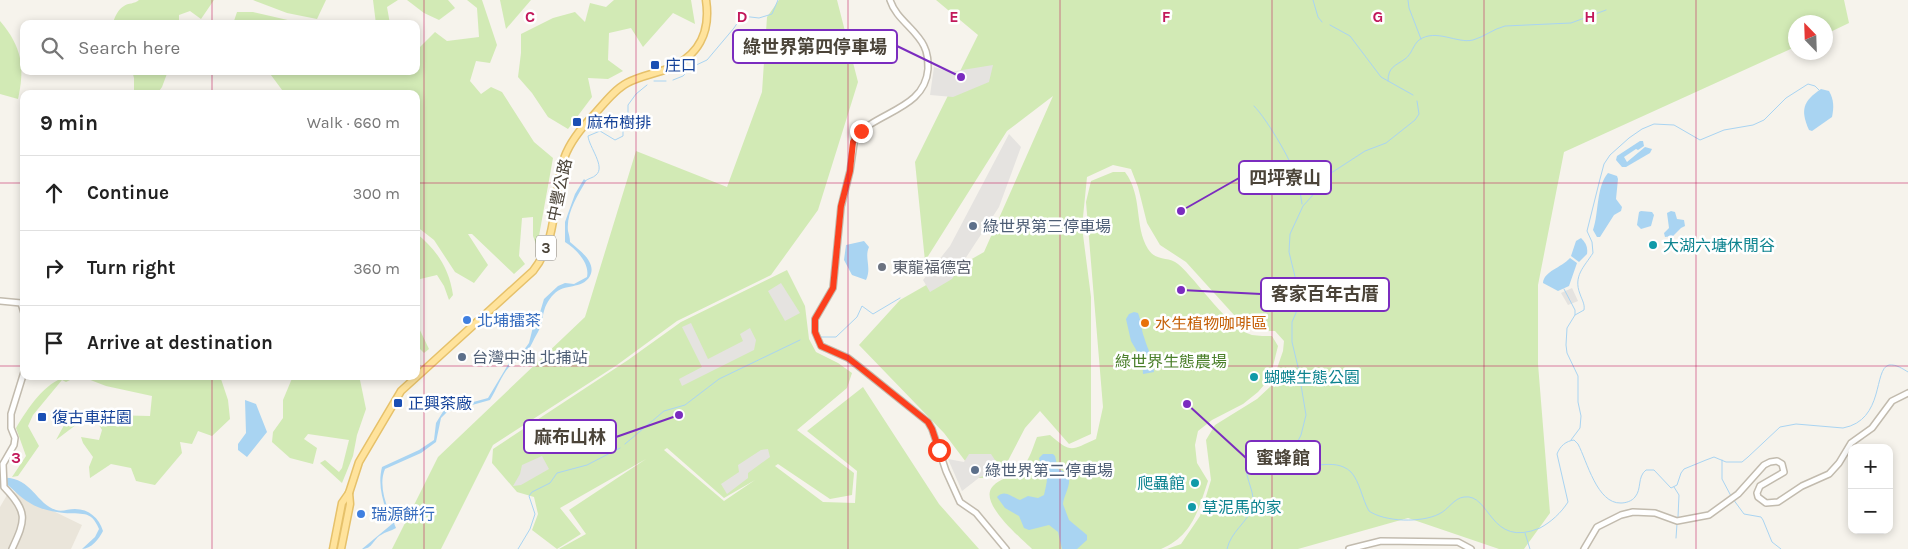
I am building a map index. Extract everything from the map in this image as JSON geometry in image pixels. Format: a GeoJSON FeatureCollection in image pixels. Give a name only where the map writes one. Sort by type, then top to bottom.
{"type":"FeatureCollection","features":[{"type":"Feature","properties":{"kind":"main road","name":"中豐公路"},"geometry":{"type":"LineString","coordinates":[[420,374],[534,271],[545,254],[551,232],[563,160],[582,128],[620,88],[642,77],[680,64],[693,53],[704,34],[708,18],[706,0]]}},
{"type":"Feature","properties":{"kind":"main road","name":"中豐公路"},"geometry":{"type":"LineString","coordinates":[[333,549],[342,503],[349,493],[364,450],[401,391],[413,380]]}},
{"type":"Feature","properties":{"kind":"main road","name":"中豐公路"},"geometry":{"type":"LineString","coordinates":[[341,549],[350,504],[349,493]]}},
{"type":"Feature","properties":{"kind":"street"},"geometry":{"type":"LineString","coordinates":[[890,0],[898,14],[918,36],[925,48],[928,64],[926,80],[922,90],[909,103],[868,125],[855,137],[850,171],[841,206],[833,288],[815,319],[815,332],[821,346],[848,358],[928,422],[960,502],[976,513],[1006,549]]}},
{"type":"Feature","properties":{"kind":"street"},"geometry":{"type":"LineString","coordinates":[[0,301],[20,303]]}},
{"type":"Feature","properties":{"kind":"street"},"geometry":{"type":"LineString","coordinates":[[12,549],[22,527],[22,515],[17,501],[4,487],[3,464],[14,446],[11,414],[22,380]]}},
{"type":"Feature","properties":{"kind":"street"},"geometry":{"type":"LineString","coordinates":[[1584,549],[1601,524],[1621,515],[1646,512],[1655,513],[1672,520],[1682,520],[1709,514],[1732,498],[1756,472],[1770,462],[1782,464],[1784,472],[1757,490],[1758,497],[1766,503],[1778,502],[1802,486],[1824,477],[1839,463],[1850,443],[1872,428],[1892,401],[1908,394]]}},
{"type":"Feature","properties":{"kind":"street"},"geometry":{"type":"LineString","coordinates":[[1349,549],[1381,541],[1454,541],[1471,549]]}},
{"type":"Feature","properties":{"kind":"shaded area"},"geometry":{"type":"Polygon","coordinates":[[[993,65],[989,82],[953,97],[930,95],[934,67],[950,72],[993,65]]]}},
{"type":"Feature","properties":{"kind":"shaded area","name":"綠世界第三停車場"},"geometry":{"type":"Polygon","coordinates":[[[1009,134],[1021,147],[999,207],[952,279],[930,292],[923,280],[950,246],[1009,134]]]}},
{"type":"Feature","properties":{"kind":"shaded area"},"geometry":{"type":"Polygon","coordinates":[[[781,283],[800,313],[785,321],[768,291],[781,283]]]}},
{"type":"Feature","properties":{"kind":"shaded area"},"geometry":{"type":"Polygon","coordinates":[[[1572,288],[1578,301],[1568,305],[1561,293],[1572,288]]]}},
{"type":"Feature","properties":{"kind":"shaded area"},"geometry":{"type":"Polygon","coordinates":[[[691,323],[708,359],[743,341],[740,334],[750,328],[756,340],[754,350],[682,386],[679,379],[702,367],[682,327],[691,323]]]}},
{"type":"Feature","properties":{"kind":"shaded area"},"geometry":{"type":"Polygon","coordinates":[[[768,449],[770,457],[748,473],[748,478],[727,494],[721,484],[739,472],[738,465],[761,450],[768,449]]]}},
{"type":"Feature","properties":{"kind":"shaded area","name":"綠世界第二停車場"},"geometry":{"type":"Polygon","coordinates":[[[969,454],[991,454],[999,466],[996,473],[980,477],[962,491],[948,459],[964,462],[969,454]]]}},
{"type":"Feature","properties":{"kind":"shaded area"},"geometry":{"type":"Polygon","coordinates":[[[542,456],[549,469],[521,485],[513,486],[520,474],[522,465],[542,456]]]}},
{"type":"Feature","properties":{"kind":"shaded area"},"geometry":{"type":"Polygon","coordinates":[[[10,490],[82,525],[71,549],[0,549],[0,507],[10,490]]]}},
{"type":"Feature","properties":{"kind":"green space"},"geometry":{"type":"Polygon","coordinates":[[[139,0],[214,0],[201,19],[190,11],[179,15],[179,20],[114,20],[122,7],[139,0]]]}},
{"type":"Feature","properties":{"kind":"green space"},"geometry":{"type":"Polygon","coordinates":[[[253,0],[326,0],[317,19],[287,13],[253,0]]]}},
{"type":"Feature","properties":{"kind":"green space"},"geometry":{"type":"Polygon","coordinates":[[[373,0],[398,0],[387,7],[389,20],[376,20],[373,0]]]}},
{"type":"Feature","properties":{"kind":"green space"},"geometry":{"type":"Polygon","coordinates":[[[407,0],[448,0],[455,8],[439,20],[424,13],[407,0]]]}},
{"type":"Feature","properties":{"kind":"green space"},"geometry":{"type":"Polygon","coordinates":[[[467,0],[482,0],[497,45],[490,63],[476,61],[470,81],[481,94],[491,87],[502,92],[534,142],[553,158],[537,247],[533,236],[533,217],[522,218],[519,256],[525,264],[514,274],[472,234],[468,234],[488,265],[474,283],[455,272],[434,240],[420,229],[420,90],[282,90],[271,75],[420,75],[420,47],[435,32],[447,41],[479,37],[477,8],[467,0]]]}},
{"type":"Feature","properties":{"kind":"green space"},"geometry":{"type":"Polygon","coordinates":[[[500,0],[531,0],[506,29],[500,0]]]}},
{"type":"Feature","properties":{"kind":"green space"},"geometry":{"type":"Polygon","coordinates":[[[614,0],[691,0],[695,24],[673,13],[643,47],[631,28],[609,33],[608,60],[623,71],[608,79],[588,78],[592,97],[568,129],[548,117],[532,93],[518,77],[521,34],[553,18],[575,12],[585,22],[590,3],[606,7],[614,0]]]}},
{"type":"Feature","properties":{"kind":"green space"},"geometry":{"type":"Polygon","coordinates":[[[779,0],[837,0],[858,82],[818,210],[771,275],[677,321],[617,365],[493,445],[441,549],[392,549],[438,457],[585,317],[636,151],[727,187],[762,92],[767,17],[779,0]]]}},
{"type":"Feature","properties":{"kind":"green space"},"geometry":{"type":"Polygon","coordinates":[[[936,0],[1844,0],[1849,23],[1833,31],[1833,15],[1788,15],[1788,50],[1564,152],[1538,285],[1538,364],[1550,513],[1524,549],[1499,549],[1408,518],[1298,549],[1167,549],[1181,544],[1200,516],[1211,480],[1206,440],[1215,425],[1257,399],[1271,386],[1283,351],[1284,341],[1275,331],[1259,331],[1244,326],[1186,262],[1160,245],[1147,223],[1138,187],[1131,169],[1113,165],[1087,177],[1082,227],[1091,297],[1091,434],[1069,444],[1040,411],[1025,428],[999,478],[978,478],[944,433],[859,345],[900,300],[984,252],[1053,96],[1007,131],[925,261],[915,162],[978,35],[936,0]]]}},
{"type":"Feature","properties":{"kind":"green space"},"geometry":{"type":"Polygon","coordinates":[[[237,12],[253,12],[288,20],[234,20],[237,12]]]}},
{"type":"Feature","properties":{"kind":"green space"},"geometry":{"type":"Polygon","coordinates":[[[0,21],[17,49],[20,58],[21,77],[18,99],[0,94],[0,21]]]}},
{"type":"Feature","properties":{"kind":"green space"},"geometry":{"type":"Polygon","coordinates":[[[133,75],[166,75],[160,90],[134,90],[133,75]]]}},
{"type":"Feature","properties":{"kind":"green space","name":"綠世界生態農場"},"geometry":{"type":"Polygon","coordinates":[[[1113,172],[1125,172],[1131,181],[1141,231],[1151,253],[1178,264],[1223,314],[1243,331],[1252,335],[1272,336],[1278,346],[1270,378],[1258,392],[1243,404],[1212,420],[1198,431],[1195,445],[1197,463],[1208,481],[1197,512],[1187,530],[1172,544],[1161,549],[1032,549],[995,510],[990,493],[993,486],[1022,468],[1029,457],[1037,437],[1050,435],[1068,448],[1076,448],[1096,439],[1103,407],[1086,202],[1091,181],[1113,172]]]}},
{"type":"Feature","properties":{"kind":"green space"},"geometry":{"type":"Polygon","coordinates":[[[420,237],[436,253],[445,268],[453,295],[449,300],[444,286],[437,275],[420,279],[420,237]]]}},
{"type":"Feature","properties":{"kind":"green space"},"geometry":{"type":"Polygon","coordinates":[[[787,270],[805,306],[809,339],[816,352],[838,363],[852,373],[847,388],[797,430],[854,473],[852,495],[830,499],[778,464],[775,466],[823,502],[855,503],[857,471],[807,431],[863,387],[939,504],[979,549],[559,549],[586,534],[569,510],[646,459],[560,508],[581,534],[557,549],[532,530],[538,514],[534,497],[517,492],[492,463],[493,449],[628,360],[681,322],[787,270]],[[667,448],[664,450],[724,501],[755,480],[724,498],[667,448]]]}},
{"type":"Feature","properties":{"kind":"green space"},"geometry":{"type":"Polygon","coordinates":[[[420,330],[429,349],[424,353],[420,349],[420,330]]]}},
{"type":"Feature","properties":{"kind":"green space"},"geometry":{"type":"Polygon","coordinates":[[[58,380],[62,380],[33,415],[28,426],[39,446],[18,476],[12,477],[26,456],[16,428],[37,397],[58,380]]]}},
{"type":"Feature","properties":{"kind":"green space"},"geometry":{"type":"Polygon","coordinates":[[[90,380],[221,380],[228,400],[230,419],[212,436],[198,431],[192,444],[180,442],[182,453],[155,485],[136,481],[131,468],[111,464],[90,478],[89,467],[93,457],[81,437],[99,440],[102,430],[99,425],[85,418],[56,440],[69,416],[82,411],[107,415],[150,416],[152,396],[106,386],[90,380]]]}},
{"type":"Feature","properties":{"kind":"green space"},"geometry":{"type":"Polygon","coordinates":[[[291,380],[360,380],[366,409],[357,435],[353,456],[342,483],[320,463],[325,460],[339,472],[342,468],[349,440],[308,434],[304,439],[317,448],[313,464],[290,458],[272,442],[273,432],[283,418],[283,400],[291,380]]]}},
{"type":"Feature","properties":{"kind":"water"},"geometry":{"type":"Polygon","coordinates":[[[1821,89],[1829,91],[1831,94],[1833,104],[1832,117],[1812,131],[1809,130],[1806,123],[1805,106],[1810,98],[1821,89]]]}},
{"type":"Feature","properties":{"kind":"water"},"geometry":{"type":"Polygon","coordinates":[[[1643,141],[1644,146],[1624,157],[1627,162],[1645,147],[1652,149],[1650,153],[1626,167],[1622,167],[1616,160],[1617,156],[1643,141]]]}},
{"type":"Feature","properties":{"kind":"water"},"geometry":{"type":"Polygon","coordinates":[[[1608,173],[1617,176],[1616,199],[1622,207],[1621,211],[1614,215],[1600,237],[1597,237],[1593,230],[1601,185],[1608,173]]]}},
{"type":"Feature","properties":{"kind":"water"},"geometry":{"type":"Polygon","coordinates":[[[584,179],[586,181],[571,211],[568,231],[570,242],[589,261],[592,271],[590,276],[578,285],[563,289],[554,294],[547,304],[540,327],[529,349],[522,358],[506,371],[490,400],[447,412],[441,418],[436,442],[421,453],[385,469],[382,484],[383,492],[396,528],[378,537],[371,546],[362,549],[392,524],[381,489],[382,467],[419,450],[434,440],[436,423],[444,410],[488,398],[509,363],[521,354],[529,343],[544,299],[558,286],[565,283],[574,284],[587,277],[586,267],[578,252],[565,242],[565,222],[575,194],[584,179]]]}},
{"type":"Feature","properties":{"kind":"water"},"geometry":{"type":"Polygon","coordinates":[[[1639,212],[1652,212],[1654,215],[1651,226],[1641,229],[1637,225],[1639,212]]]}},
{"type":"Feature","properties":{"kind":"water"},"geometry":{"type":"Polygon","coordinates":[[[1675,212],[1677,219],[1684,220],[1685,226],[1673,236],[1665,237],[1664,233],[1669,228],[1667,213],[1675,212]]]}},
{"type":"Feature","properties":{"kind":"water"},"geometry":{"type":"Polygon","coordinates":[[[1581,238],[1586,245],[1587,254],[1579,262],[1571,256],[1576,241],[1581,238]]]}},
{"type":"Feature","properties":{"kind":"water"},"geometry":{"type":"Polygon","coordinates":[[[864,241],[869,247],[867,255],[868,275],[866,280],[852,275],[844,260],[846,245],[864,241]]]}},
{"type":"Feature","properties":{"kind":"water"},"geometry":{"type":"Polygon","coordinates":[[[1570,258],[1577,263],[1569,286],[1558,291],[1543,283],[1546,275],[1570,258]]]}},
{"type":"Feature","properties":{"kind":"water"},"geometry":{"type":"Polygon","coordinates":[[[1138,313],[1139,316],[1153,362],[1154,372],[1143,374],[1142,360],[1131,341],[1126,319],[1129,314],[1138,313]]]}},
{"type":"Feature","properties":{"kind":"water"},"geometry":{"type":"Polygon","coordinates":[[[245,400],[256,404],[267,432],[247,457],[238,450],[238,444],[246,433],[245,400]]]}},
{"type":"Feature","properties":{"kind":"water"},"geometry":{"type":"Polygon","coordinates":[[[1043,454],[1053,454],[1058,469],[1068,476],[1069,485],[1063,504],[1069,520],[1087,535],[1087,540],[1077,549],[1062,549],[1058,532],[1049,525],[1029,530],[1024,528],[1019,516],[1005,508],[997,497],[1008,494],[1020,500],[1028,496],[1038,498],[1044,495],[1047,475],[1039,458],[1043,454]]]}},
{"type":"Feature","properties":{"kind":"water"},"geometry":{"type":"Polygon","coordinates":[[[0,478],[19,480],[49,507],[56,510],[80,509],[93,515],[103,531],[94,543],[82,549],[95,537],[99,529],[93,518],[85,514],[55,512],[38,507],[26,501],[2,481],[0,482],[0,478]]]}},
{"type":"Feature","properties":{"kind":"waterway"},"geometry":{"type":"LineString","coordinates":[[673,80],[683,76],[692,67],[707,60],[742,16],[759,18],[772,14],[778,0]]}},
{"type":"Feature","properties":{"kind":"waterway"},"geometry":{"type":"LineString","coordinates":[[1313,0],[1318,17],[1322,22]]}},
{"type":"Feature","properties":{"kind":"waterway"},"geometry":{"type":"LineString","coordinates":[[1408,0],[1409,8],[1421,39]]}},
{"type":"Feature","properties":{"kind":"waterway"},"geometry":{"type":"LineString","coordinates":[[1388,81],[1389,73],[1395,65],[1407,57],[1419,40],[1426,37],[1439,36],[1467,41],[1505,26],[1571,23],[1606,10]]}},
{"type":"Feature","properties":{"kind":"waterway"},"geometry":{"type":"LineString","coordinates":[[1330,25],[1350,36],[1381,77],[1413,95]]}},
{"type":"Feature","properties":{"kind":"waterway"},"geometry":{"type":"LineString","coordinates":[[654,81],[666,81]]}},
{"type":"Feature","properties":{"kind":"waterway"},"geometry":{"type":"LineString","coordinates":[[1575,315],[1584,310],[1578,282],[1580,272],[1593,253],[1592,242],[1587,231],[1604,164],[1610,155],[1629,138],[1642,129],[1654,124],[1674,125],[1700,140],[1724,130],[1753,125],[1764,120],[1786,98],[1808,84],[1815,86],[1819,90]]}},
{"type":"Feature","properties":{"kind":"waterway"},"geometry":{"type":"LineString","coordinates":[[585,181],[594,177],[599,171],[598,162],[588,136],[600,131],[615,140],[623,136],[623,124],[628,113],[628,105],[636,94],[647,85]]}},
{"type":"Feature","properties":{"kind":"waterway"},"geometry":{"type":"LineString","coordinates":[[1289,459],[1301,435],[1306,415],[1292,342],[1292,322],[1301,301],[1289,252],[1290,234],[1303,206],[1325,177],[1365,151],[1386,143],[1415,120],[1419,114],[1417,101]]}},
{"type":"Feature","properties":{"kind":"waterway"},"geometry":{"type":"LineString","coordinates":[[1254,106],[1273,132],[1292,166],[1299,185],[1302,204]]}},
{"type":"Feature","properties":{"kind":"waterway"},"geometry":{"type":"LineString","coordinates":[[1564,289],[1575,310],[1575,315],[1567,328],[1566,345],[1567,353],[1578,376],[1578,402],[1581,416],[1580,428],[1571,440]]}},
{"type":"Feature","properties":{"kind":"waterway"},"geometry":{"type":"LineString","coordinates":[[820,337],[836,337],[857,317],[862,306],[873,314],[900,298]]}},
{"type":"Feature","properties":{"kind":"waterway"},"geometry":{"type":"LineString","coordinates":[[625,444],[664,411],[685,405],[719,379],[800,340]]}},
{"type":"Feature","properties":{"kind":"waterway"},"geometry":{"type":"LineString","coordinates":[[1288,460],[1295,464],[1328,464],[1344,467],[1354,476],[1369,511],[1376,515],[1403,520],[1423,519],[1442,512],[1460,498],[1473,498],[1501,526],[1510,531],[1523,533],[1540,528],[1548,523],[1568,502],[1557,454],[1568,441],[1574,440],[1578,444],[1594,480],[1605,497],[1613,501],[1625,503],[1632,500],[1637,494],[1641,476],[1646,470],[1654,470],[1671,488],[1677,485],[1684,469],[1714,457],[1726,462],[1742,462],[1780,427],[1796,424],[1843,428],[1856,423],[1866,415],[1872,406],[1884,369],[1889,365],[1894,365],[1908,372]]}},
{"type":"Feature","properties":{"kind":"waterway"},"geometry":{"type":"LineString","coordinates":[[518,549],[530,529],[535,514],[529,496],[532,492],[550,483],[557,473],[587,465],[620,448]]}},
{"type":"Feature","properties":{"kind":"waterway"},"geometry":{"type":"LineString","coordinates":[[1227,549],[1232,537],[1247,518],[1252,508],[1253,498],[1246,465],[1255,461],[1288,460]]}},
{"type":"Feature","properties":{"kind":"waterway"},"geometry":{"type":"LineString","coordinates":[[1722,460],[1722,479],[1731,496]]}},
{"type":"Feature","properties":{"kind":"waterway"},"geometry":{"type":"LineString","coordinates":[[1674,487],[1679,495],[1678,517]]}},
{"type":"Feature","properties":{"kind":"waterway"},"geometry":{"type":"LineString","coordinates":[[1733,499],[1744,514],[1761,517],[1772,542],[1781,549]]}},
{"type":"Feature","properties":{"kind":"waterway"},"geometry":{"type":"LineString","coordinates":[[391,515],[394,523]]}},
{"type":"Feature","properties":{"kind":"waterway"},"geometry":{"type":"LineString","coordinates":[[1676,538],[1677,524]]}},
{"type":"Feature","properties":{"kind":"waterway"},"geometry":{"type":"LineString","coordinates":[[1525,533],[1530,549]]}},
{"type":"Feature","properties":{"kind":"place","name":"庄口"},"geometry":{"type":"Point","coordinates":[655,65]}},
{"type":"Feature","properties":{"kind":"place","name":"綠世界第四停車場"},"geometry":{"type":"Point","coordinates":[961,77]}},
{"type":"Feature","properties":{"kind":"place","name":"麻布樹排"},"geometry":{"type":"Point","coordinates":[577,122]}},
{"type":"Feature","properties":{"kind":"place","name":"四坪寮山"},"geometry":{"type":"Point","coordinates":[1181,211]}},
{"type":"Feature","properties":{"kind":"place","name":"綠世界第三停車場"},"geometry":{"type":"Point","coordinates":[973,226]}},
{"type":"Feature","properties":{"kind":"place","name":"大湖六塘休閒谷"},"geometry":{"type":"Point","coordinates":[1653,245]}},
{"type":"Feature","properties":{"kind":"place","name":"東龍福德宮"},"geometry":{"type":"Point","coordinates":[882,267]}},
{"type":"Feature","properties":{"kind":"place","name":"客家百年古厝"},"geometry":{"type":"Point","coordinates":[1181,290]}},
{"type":"Feature","properties":{"kind":"place","name":"北埔擂茶"},"geometry":{"type":"Point","coordinates":[467,320]}},
{"type":"Feature","properties":{"kind":"place","name":"水生植物咖啡區"},"geometry":{"type":"Point","coordinates":[1145,323]}},
{"type":"Feature","properties":{"kind":"place","name":"台灣中油 北捕站"},"geometry":{"type":"Point","coordinates":[462,357]}},
{"type":"Feature","properties":{"kind":"place","name":"蝴蝶生態公園"},"geometry":{"type":"Point","coordinates":[1254,377]}},
{"type":"Feature","properties":{"kind":"place","name":"正興茶廠"},"geometry":{"type":"Point","coordinates":[398,403]}},
{"type":"Feature","properties":{"kind":"place","name":"蜜蜂館"},"geometry":{"type":"Point","coordinates":[1187,404]}},
{"type":"Feature","properties":{"kind":"place","name":"麻布山林"},"geometry":{"type":"Point","coordinates":[679,415]}},
{"type":"Feature","properties":{"kind":"place","name":"復古車莊園"},"geometry":{"type":"Point","coordinates":[42,417]}},
{"type":"Feature","properties":{"kind":"place","name":"綠世界第二停車場"},"geometry":{"type":"Point","coordinates":[975,470]}},
{"type":"Feature","properties":{"kind":"place","name":"爬蟲館"},"geometry":{"type":"Point","coordinates":[1195,483]}},
{"type":"Feature","properties":{"kind":"place","name":"草泥馬的家"},"geometry":{"type":"Point","coordinates":[1192,507]}},
{"type":"Feature","properties":{"kind":"place","name":"瑞源餅行"},"geometry":{"type":"Point","coordinates":[361,514]}},
{"type":"Feature","properties":{"kind":"route"},"geometry":{"type":"LineString","coordinates":[[861,131],[853,142],[850,171],[841,206],[833,288],[815,319],[815,332],[821,346],[848,358],[922,416],[932,429],[939,450]]}}]}
